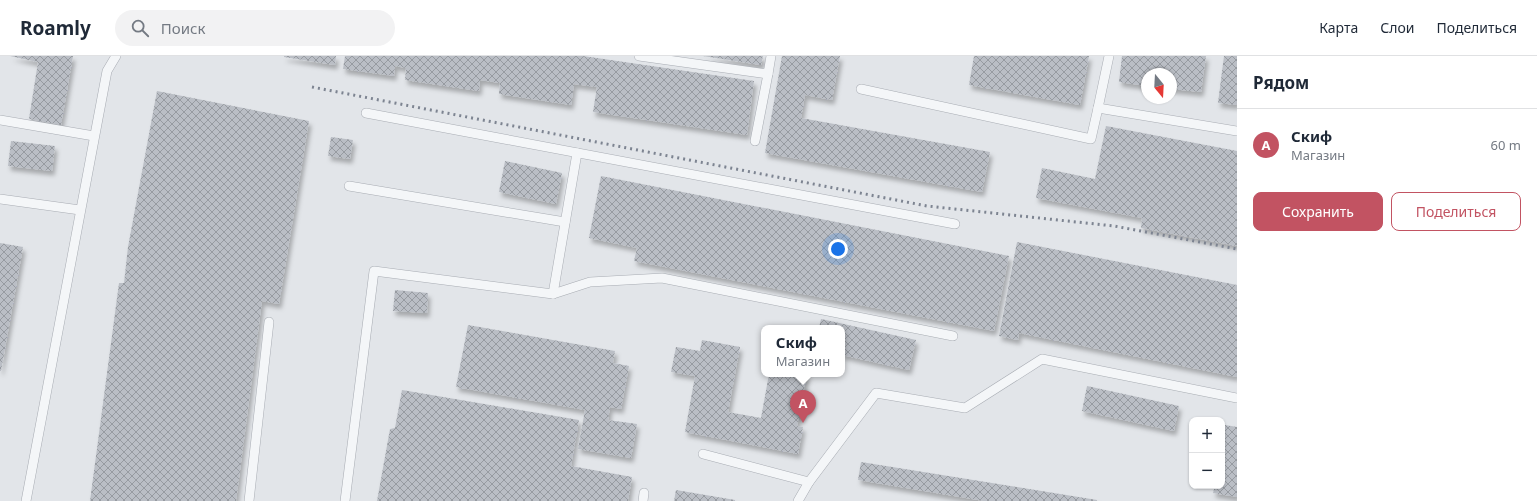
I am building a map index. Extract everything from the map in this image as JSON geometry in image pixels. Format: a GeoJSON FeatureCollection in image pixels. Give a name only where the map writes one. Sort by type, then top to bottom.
{"type":"FeatureCollection","features":[{"type":"Feature","properties":{"kind":"lane"},"geometry":{"type":"LineString","coordinates":[[26,501],[107,71],[107,56]]}},
{"type":"Feature","properties":{"kind":"lane"},"geometry":{"type":"LineString","coordinates":[[107,71],[116,56]]}},
{"type":"Feature","properties":{"kind":"lane"},"geometry":{"type":"LineString","coordinates":[[639,56],[768,74]]}},
{"type":"Feature","properties":{"kind":"lane"},"geometry":{"type":"LineString","coordinates":[[755,141],[771,56]]}},
{"type":"Feature","properties":{"kind":"lane"},"geometry":{"type":"LineString","coordinates":[[861,89],[1091,139],[1109,56]]}},
{"type":"Feature","properties":{"kind":"lane"},"geometry":{"type":"LineString","coordinates":[[1098,108],[1237,131]]}},
{"type":"Feature","properties":{"kind":"lane"},"geometry":{"type":"LineString","coordinates":[[366,113],[955,224]]}},
{"type":"Feature","properties":{"kind":"lane"},"geometry":{"type":"LineString","coordinates":[[0,120],[94,136]]}},
{"type":"Feature","properties":{"kind":"lane"},"geometry":{"type":"LineString","coordinates":[[553,294],[577,153]]}},
{"type":"Feature","properties":{"kind":"lane"},"geometry":{"type":"LineString","coordinates":[[349,186],[565,222]]}},
{"type":"Feature","properties":{"kind":"lane"},"geometry":{"type":"LineString","coordinates":[[0,199],[80,210]]}},
{"type":"Feature","properties":{"kind":"lane"},"geometry":{"type":"LineString","coordinates":[[345,501],[374,271],[553,294],[590,282],[662,278],[953,336]]}},
{"type":"Feature","properties":{"kind":"lane"},"geometry":{"type":"LineString","coordinates":[[249,501],[269,322]]}},
{"type":"Feature","properties":{"kind":"lane"},"geometry":{"type":"LineString","coordinates":[[798,501],[809,482],[876,393],[965,408],[1042,359],[1237,398]]}},
{"type":"Feature","properties":{"kind":"lane"},"geometry":{"type":"LineString","coordinates":[[703,454],[809,482]]}},
{"type":"Feature","properties":{"kind":"building"},"geometry":{"type":"Polygon","coordinates":[[[10,56],[73,56],[61,125],[29,119],[38,62],[10,56]]]}},
{"type":"Feature","properties":{"kind":"building"},"geometry":{"type":"Polygon","coordinates":[[[284,56],[336,56],[335,65],[284,56]]]}},
{"type":"Feature","properties":{"kind":"building"},"geometry":{"type":"Polygon","coordinates":[[[345,56],[583,56],[754,81],[747,135],[593,112],[597,87],[574,84],[571,105],[499,94],[500,83],[480,80],[479,91],[405,80],[406,68],[395,66],[394,76],[343,69],[345,56]]]}},
{"type":"Feature","properties":{"kind":"building"},"geometry":{"type":"Polygon","coordinates":[[[703,56],[763,56],[761,65],[703,56]]]}},
{"type":"Feature","properties":{"kind":"building"},"geometry":{"type":"Polygon","coordinates":[[[782,56],[840,56],[832,100],[805,95],[801,118],[990,152],[982,192],[765,153],[782,56]]]}},
{"type":"Feature","properties":{"kind":"building"},"geometry":{"type":"Polygon","coordinates":[[[974,56],[1089,56],[1080,105],[969,85],[974,56]]]}},
{"type":"Feature","properties":{"kind":"building"},"geometry":{"type":"Polygon","coordinates":[[[1122,56],[1206,56],[1201,92],[1177,90],[1177,68],[1141,68],[1141,85],[1119,82],[1122,56]]]}},
{"type":"Feature","properties":{"kind":"building"},"geometry":{"type":"Polygon","coordinates":[[[1224,56],[1237,56],[1237,105],[1218,103],[1224,56]]]}},
{"type":"Feature","properties":{"kind":"building"},"geometry":{"type":"Polygon","coordinates":[[[157,91],[309,121],[279,304],[262,301],[236,501],[90,501],[119,283],[124,283],[128,247],[157,91]]]}},
{"type":"Feature","properties":{"kind":"building"},"geometry":{"type":"Polygon","coordinates":[[[1106,126],[1237,151],[1237,246],[1141,228],[1142,218],[1036,198],[1042,168],[1095,179],[1106,126]]]}},
{"type":"Feature","properties":{"kind":"building"},"geometry":{"type":"Polygon","coordinates":[[[331,137],[353,140],[350,159],[328,156],[331,137]]]}},
{"type":"Feature","properties":{"kind":"building"},"geometry":{"type":"Polygon","coordinates":[[[11,141],[55,146],[52,171],[8,166],[11,141]]]}},
{"type":"Feature","properties":{"kind":"building"},"geometry":{"type":"Polygon","coordinates":[[[505,161],[562,173],[556,204],[499,192],[505,161]]]}},
{"type":"Feature","properties":{"kind":"building"},"geometry":{"type":"Polygon","coordinates":[[[601,176],[1009,256],[994,331],[634,261],[637,248],[589,238],[601,176]]]}},
{"type":"Feature","properties":{"kind":"building"},"geometry":{"type":"Polygon","coordinates":[[[1017,242],[1237,285],[1237,377],[1019,333],[1018,340],[999,336],[1017,242]]]}},
{"type":"Feature","properties":{"kind":"building"},"geometry":{"type":"Polygon","coordinates":[[[0,243],[23,247],[1,371],[0,371],[0,243]]]}},
{"type":"Feature","properties":{"kind":"building"},"geometry":{"type":"Polygon","coordinates":[[[395,290],[428,293],[427,313],[393,311],[395,290]]]}},
{"type":"Feature","properties":{"kind":"building"},"geometry":{"type":"Polygon","coordinates":[[[821,319],[916,340],[909,370],[845,356],[845,325],[820,325],[821,319]]]}},
{"type":"Feature","properties":{"kind":"building"},"geometry":{"type":"Polygon","coordinates":[[[468,325],[615,351],[613,363],[629,366],[621,409],[610,407],[608,420],[637,424],[631,458],[578,449],[585,410],[456,387],[468,325]]]}},
{"type":"Feature","properties":{"kind":"building"},"geometry":{"type":"Polygon","coordinates":[[[702,340],[740,347],[728,412],[761,418],[768,377],[806,377],[797,426],[803,427],[798,454],[685,432],[695,376],[671,372],[676,347],[700,351],[702,340]]]}},
{"type":"Feature","properties":{"kind":"building"},"geometry":{"type":"Polygon","coordinates":[[[1087,386],[1179,406],[1174,431],[1082,411],[1087,386]]]}},
{"type":"Feature","properties":{"kind":"building"},"geometry":{"type":"Polygon","coordinates":[[[402,390],[579,420],[571,466],[632,477],[628,501],[377,501],[390,429],[395,428],[402,390]]]}},
{"type":"Feature","properties":{"kind":"building"},"geometry":{"type":"Polygon","coordinates":[[[1225,425],[1237,427],[1237,497],[1213,493],[1214,489],[1225,489],[1225,425]]]}},
{"type":"Feature","properties":{"kind":"building"},"geometry":{"type":"Polygon","coordinates":[[[861,462],[1097,501],[984,501],[858,480],[861,462]]]}},
{"type":"Feature","properties":{"kind":"building"},"geometry":{"type":"Polygon","coordinates":[[[676,490],[735,500],[735,501],[674,501],[676,490]]]}},
{"type":"Feature","properties":{"kind":"railway"},"geometry":{"type":"LineString","coordinates":[[312,87],[927,206],[1114,226],[1237,249]]}},
{"type":"Feature","properties":{"kind":"place","name":"Скиф"},"geometry":{"type":"Point","coordinates":[803,423]}}]}
